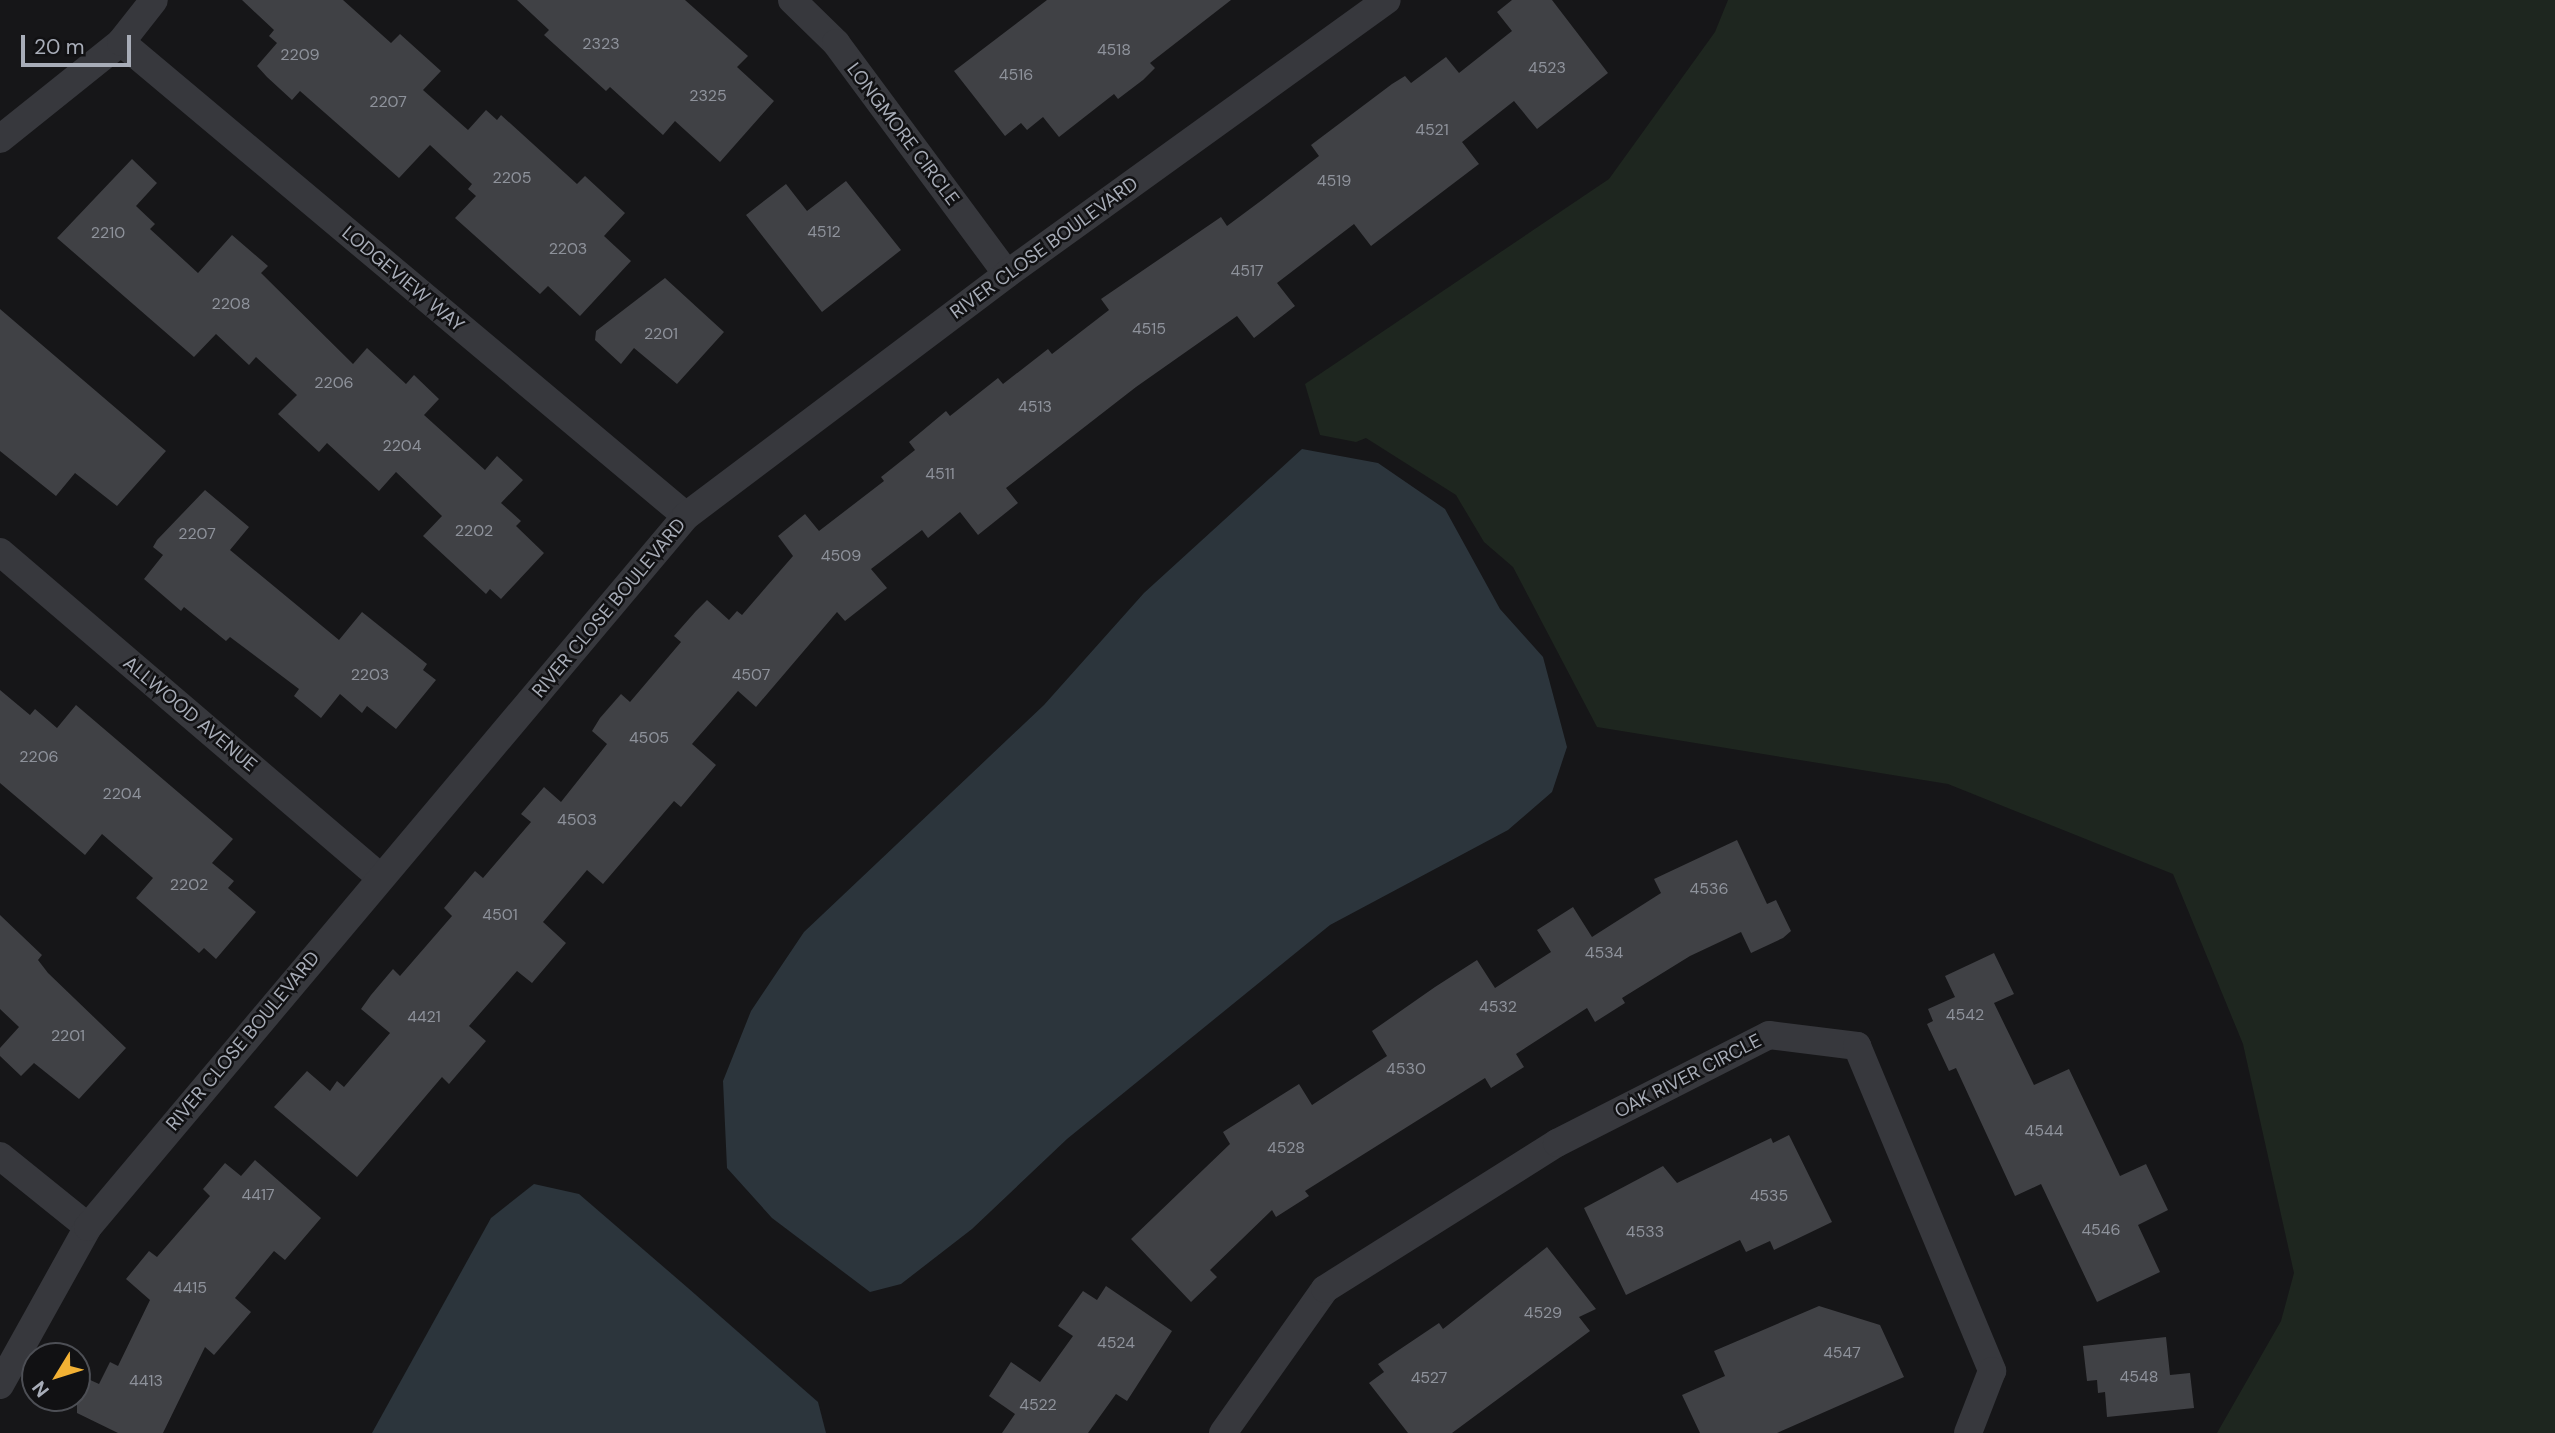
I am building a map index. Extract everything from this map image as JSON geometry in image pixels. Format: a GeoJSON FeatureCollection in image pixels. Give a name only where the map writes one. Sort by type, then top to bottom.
{"type":"FeatureCollection","features":[{"type":"Feature","properties":{"kind":"street"},"geometry":{"type":"LineString","coordinates":[[0,139],[121,42],[154,0]]}},
{"type":"Feature","properties":{"kind":"street","name":"LONGMORE CIRCLE"},"geometry":{"type":"LineString","coordinates":[[792,0],[836,43],[1007,274]]}},
{"type":"Feature","properties":{"kind":"street","name":"RIVER CLOSE BOULEVARD"},"geometry":{"type":"LineString","coordinates":[[0,1385],[88,1227],[686,516],[1007,274],[1387,0]]}},
{"type":"Feature","properties":{"kind":"street","name":"LODGEVIEW WAY"},"geometry":{"type":"LineString","coordinates":[[121,42],[686,516]]}},
{"type":"Feature","properties":{"kind":"street","name":"ALLWOOD AVENUE"},"geometry":{"type":"LineString","coordinates":[[0,552],[380,877]]}},
{"type":"Feature","properties":{"kind":"street","name":"OAK RIVER CIRCLE"},"geometry":{"type":"LineString","coordinates":[[1223,1433],[1325,1289],[1557,1143],[1769,1035],[1857,1046],[1992,1370],[1968,1433]]}},
{"type":"Feature","properties":{"kind":"street"},"geometry":{"type":"LineString","coordinates":[[0,1156],[88,1227]]}},
{"type":"Feature","properties":{"kind":"shaded area"},"geometry":{"type":"Polygon","coordinates":[[[1728,0],[2555,0],[2555,1433],[2217,1433],[2281,1321],[2294,1273],[2243,1044],[2173,874],[1948,784],[1597,727],[1513,567],[1484,542],[1456,495],[1366,438],[1356,442],[1320,435],[1305,384],[1609,179],[1715,32],[1728,0]]]}},
{"type":"Feature","properties":{"kind":"shaded area"},"geometry":{"type":"Polygon","coordinates":[[[1302,449],[1378,463],[1445,509],[1500,609],[1543,657],[1567,747],[1552,792],[1508,830],[1330,925],[1067,1139],[972,1229],[901,1284],[870,1292],[772,1218],[727,1168],[723,1081],[751,1011],[804,932],[1044,705],[1144,593],[1302,449]]]}},
{"type":"Feature","properties":{"kind":"shaded area"},"geometry":{"type":"Polygon","coordinates":[[[534,1184],[579,1194],[818,1402],[826,1433],[372,1433],[491,1218],[534,1184]]]}},
{"type":"Feature","properties":{"kind":"building"},"geometry":{"type":"Polygon","coordinates":[[[242,0],[343,0],[391,43],[400,34],[441,71],[423,90],[468,130],[486,110],[497,120],[501,115],[577,184],[585,176],[625,213],[604,236],[631,261],[580,316],[548,286],[540,294],[455,218],[476,196],[468,189],[472,184],[430,145],[399,178],[300,91],[292,100],[267,77],[257,66],[277,43],[269,36],[274,30],[242,0]]]}},
{"type":"Feature","properties":{"kind":"building"},"geometry":{"type":"Polygon","coordinates":[[[517,0],[685,0],[748,56],[737,67],[774,101],[720,162],[675,121],[663,135],[610,87],[606,91],[544,35],[549,30],[517,0]]]}},
{"type":"Feature","properties":{"kind":"building"},"geometry":{"type":"Polygon","coordinates":[[[1047,0],[1231,0],[1150,63],[1155,68],[1143,80],[1118,99],[1114,94],[1059,137],[1043,117],[1027,130],[1021,123],[1005,136],[954,71],[1047,0]]]}},
{"type":"Feature","properties":{"kind":"building"},"geometry":{"type":"Polygon","coordinates":[[[1512,0],[1552,0],[1608,73],[1537,129],[1514,101],[1462,142],[1479,164],[1371,246],[1354,224],[1277,283],[1295,306],[1254,338],[1237,316],[1136,387],[1006,488],[1018,503],[978,535],[960,512],[928,538],[922,530],[871,569],[887,588],[845,621],[837,612],[756,707],[738,691],[692,744],[716,765],[681,807],[674,801],[603,884],[587,870],[543,922],[566,943],[532,983],[517,971],[469,1026],[486,1041],[449,1084],[442,1077],[357,1177],[274,1107],[307,1071],[330,1091],[337,1081],[344,1087],[390,1033],[361,1009],[371,995],[393,969],[400,976],[452,916],[444,908],[475,871],[483,878],[531,822],[521,814],[544,787],[561,802],[607,744],[592,731],[600,718],[621,694],[630,702],[681,642],[674,636],[696,611],[707,600],[729,620],[737,611],[742,615],[793,556],[778,536],[805,514],[819,531],[884,481],[881,477],[915,450],[909,442],[946,411],[950,416],[998,378],[1003,384],[1048,349],[1052,354],[1109,310],[1101,299],[1221,217],[1227,226],[1319,156],[1311,145],[1392,84],[1405,76],[1411,83],[1446,57],[1459,73],[1512,31],[1497,12],[1512,0]]]}},
{"type":"Feature","properties":{"kind":"building"},"geometry":{"type":"Polygon","coordinates":[[[132,159],[157,183],[136,206],[155,224],[150,229],[198,273],[232,235],[268,266],[261,273],[353,364],[367,348],[406,384],[414,375],[439,399],[424,415],[485,470],[497,456],[523,480],[501,503],[521,521],[516,526],[544,553],[501,599],[490,589],[486,594],[423,536],[442,516],[396,472],[379,491],[327,443],[319,452],[278,414],[297,395],[256,357],[249,365],[216,334],[194,357],[57,238],[132,159]]]}},
{"type":"Feature","properties":{"kind":"building"},"geometry":{"type":"Polygon","coordinates":[[[846,181],[901,250],[822,312],[746,215],[786,184],[807,211],[846,181]]]}},
{"type":"Feature","properties":{"kind":"building"},"geometry":{"type":"Polygon","coordinates":[[[665,278],[724,332],[677,384],[634,348],[621,364],[595,340],[596,331],[665,278]]]}},
{"type":"Feature","properties":{"kind":"building"},"geometry":{"type":"Polygon","coordinates":[[[0,309],[166,451],[117,506],[75,473],[56,496],[0,451],[0,309]]]}},
{"type":"Feature","properties":{"kind":"building"},"geometry":{"type":"Polygon","coordinates":[[[205,490],[249,527],[230,550],[339,640],[362,612],[427,664],[423,670],[436,680],[396,729],[367,706],[362,713],[340,694],[321,718],[294,696],[299,689],[230,637],[226,641],[184,607],[181,611],[144,579],[163,555],[153,547],[157,540],[205,490]]]}},
{"type":"Feature","properties":{"kind":"building"},"geometry":{"type":"Polygon","coordinates":[[[0,690],[30,715],[35,709],[57,728],[76,705],[233,839],[212,863],[234,881],[228,888],[256,912],[216,959],[204,948],[199,953],[136,898],[153,878],[102,834],[85,855],[0,783],[0,690]]]}},
{"type":"Feature","properties":{"kind":"building"},"geometry":{"type":"Polygon","coordinates":[[[1737,840],[1767,904],[1776,900],[1791,931],[1783,938],[1751,953],[1741,932],[1690,956],[1622,998],[1625,1003],[1595,1022],[1587,1008],[1516,1054],[1524,1067],[1491,1088],[1485,1078],[1305,1191],[1309,1196],[1276,1217],[1272,1210],[1210,1270],[1217,1277],[1191,1302],[1131,1239],[1230,1144],[1223,1132],[1299,1084],[1312,1105],[1387,1056],[1372,1031],[1435,987],[1477,960],[1495,988],[1551,952],[1537,930],[1573,907],[1592,937],[1661,893],[1654,879],[1737,840]]]}},
{"type":"Feature","properties":{"kind":"building"},"geometry":{"type":"Polygon","coordinates":[[[0,915],[42,955],[38,960],[48,973],[126,1048],[79,1099],[34,1063],[21,1076],[0,1056],[0,1048],[19,1027],[0,1009],[0,915]]]}},
{"type":"Feature","properties":{"kind":"building"},"geometry":{"type":"Polygon","coordinates":[[[1994,953],[2014,994],[1994,1003],[2034,1085],[2069,1069],[2120,1176],[2146,1164],[2168,1210],[2138,1225],[2160,1272],[2097,1302],[2041,1184],[2015,1196],[1956,1068],[1949,1071],[1927,1024],[1933,1021],[1928,1009],[1955,997],[1945,976],[1994,953]]]}},
{"type":"Feature","properties":{"kind":"building"},"geometry":{"type":"Polygon","coordinates":[[[1789,1135],[1832,1222],[1774,1250],[1770,1241],[1746,1252],[1740,1240],[1626,1295],[1584,1208],[1663,1166],[1677,1183],[1771,1138],[1773,1143],[1789,1135]]]}},
{"type":"Feature","properties":{"kind":"building"},"geometry":{"type":"Polygon","coordinates":[[[255,1160],[321,1218],[285,1260],[274,1251],[235,1298],[251,1312],[214,1355],[205,1347],[163,1433],[118,1433],[77,1413],[91,1412],[91,1380],[99,1384],[110,1362],[118,1366],[150,1300],[126,1279],[149,1251],[157,1257],[210,1196],[203,1189],[225,1163],[241,1176],[255,1160]]]}},
{"type":"Feature","properties":{"kind":"building"},"geometry":{"type":"Polygon","coordinates":[[[1547,1247],[1596,1309],[1579,1317],[1590,1331],[1452,1433],[1408,1433],[1369,1383],[1384,1372],[1378,1364],[1439,1323],[1443,1329],[1547,1247]]]}},
{"type":"Feature","properties":{"kind":"building"},"geometry":{"type":"Polygon","coordinates":[[[1106,1286],[1172,1331],[1127,1401],[1116,1394],[1088,1433],[1002,1433],[1015,1414],[989,1396],[1011,1362],[1040,1382],[1073,1336],[1058,1326],[1083,1291],[1097,1300],[1106,1286]]]}},
{"type":"Feature","properties":{"kind":"building"},"geometry":{"type":"Polygon","coordinates":[[[1819,1306],[1880,1325],[1904,1377],[1777,1433],[1700,1433],[1682,1395],[1725,1376],[1714,1351],[1819,1306]]]}},
{"type":"Feature","properties":{"kind":"building"},"geometry":{"type":"Polygon","coordinates":[[[2166,1337],[2170,1375],[2190,1373],[2194,1408],[2107,1417],[2105,1392],[2098,1393],[2097,1380],[2087,1381],[2083,1346],[2166,1337]]]}}]}
